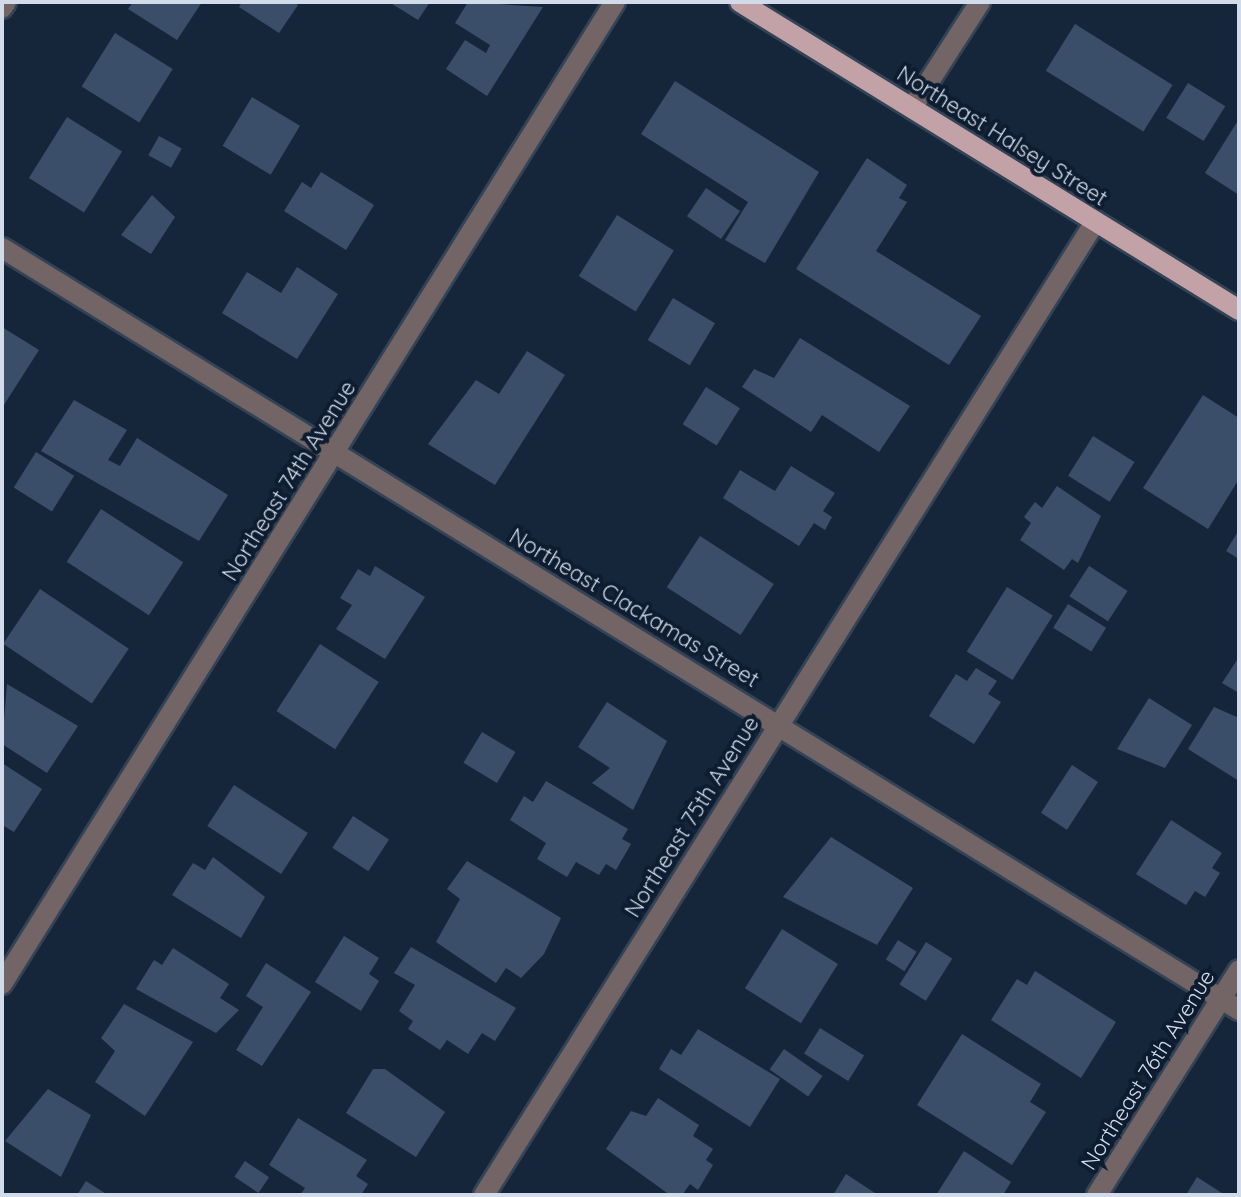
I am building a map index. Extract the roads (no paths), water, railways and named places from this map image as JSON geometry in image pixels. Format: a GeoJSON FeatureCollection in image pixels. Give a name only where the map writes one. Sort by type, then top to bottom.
{"type":"FeatureCollection","features":[{"type":"Feature","properties":{"kind":"main road","name":"Northeast Halsey Street"},"geometry":{"type":"LineString","coordinates":[[740,2],[1239,310]]}},
{"type":"Feature","properties":{"kind":"street"},"geometry":{"type":"LineString","coordinates":[[2,8],[6,2]]}},
{"type":"Feature","properties":{"kind":"street","name":"Northeast 74th Avenue"},"geometry":{"type":"LineString","coordinates":[[2,984],[615,2]]}},
{"type":"Feature","properties":{"kind":"street"},"geometry":{"type":"LineString","coordinates":[[912,108],[980,2]]}},
{"type":"Feature","properties":{"kind":"street","name":"Northeast 75th Avenue"},"geometry":{"type":"LineString","coordinates":[[484,1195],[1095,222]]}},
{"type":"Feature","properties":{"kind":"street","name":"Northeast Clackamas Street"},"geometry":{"type":"LineString","coordinates":[[2,248],[779,724],[1230,1005]]}},
{"type":"Feature","properties":{"kind":"street","name":"Northeast 76th Avenue"},"geometry":{"type":"LineString","coordinates":[[1097,1195],[1230,1005],[1239,970]]}}]}
